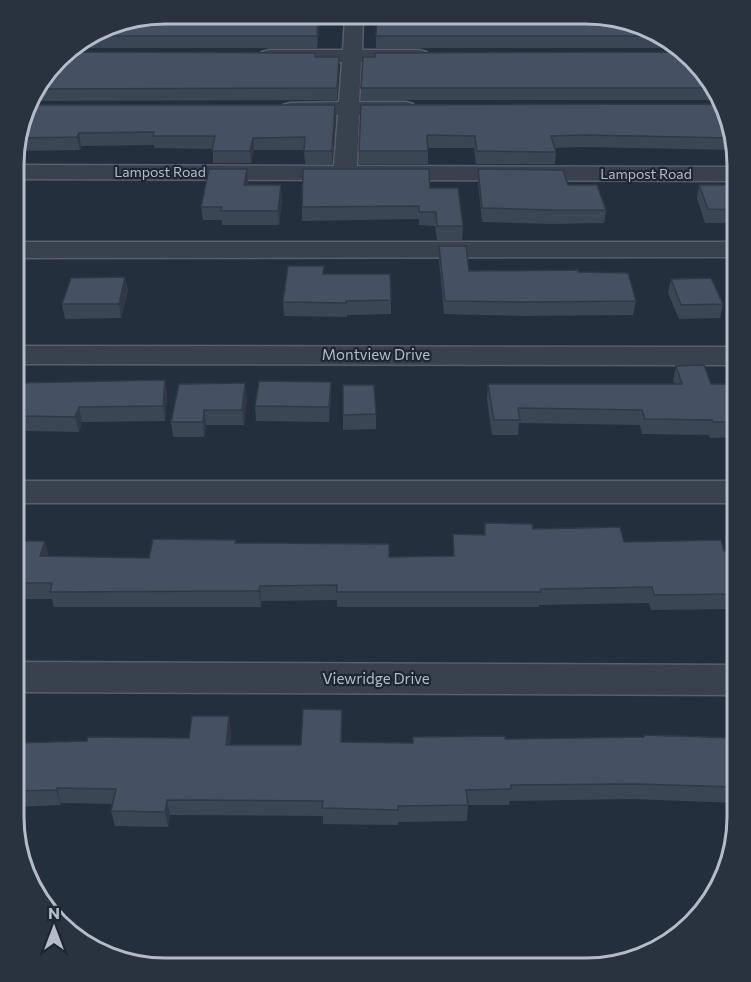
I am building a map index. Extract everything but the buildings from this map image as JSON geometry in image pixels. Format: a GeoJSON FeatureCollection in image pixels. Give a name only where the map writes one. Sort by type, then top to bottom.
{"type":"FeatureCollection","features":[{"type":"Feature","properties":{"kind":"street"},"geometry":{"type":"LineString","coordinates":[[345,173],[354,56],[354,24]]}},
{"type":"Feature","properties":{"kind":"street"},"geometry":{"type":"LineString","coordinates":[[248,56],[437,56]]}},
{"type":"Feature","properties":{"kind":"street"},"geometry":{"type":"LineString","coordinates":[[266,109],[432,108]]}},
{"type":"Feature","properties":{"kind":"street","name":"Lampost Road"},"geometry":{"type":"LineString","coordinates":[[24,172],[727,174]]}},
{"type":"Feature","properties":{"kind":"street"},"geometry":{"type":"LineString","coordinates":[[24,250],[727,250]]}},
{"type":"Feature","properties":{"kind":"street","name":"Montview Drive"},"geometry":{"type":"LineString","coordinates":[[24,355],[727,356]]}},
{"type":"Feature","properties":{"kind":"street"},"geometry":{"type":"LineString","coordinates":[[24,492],[727,492]]}},
{"type":"Feature","properties":{"kind":"street","name":"Viewridge Drive"},"geometry":{"type":"LineString","coordinates":[[24,677],[727,680]]}}]}
